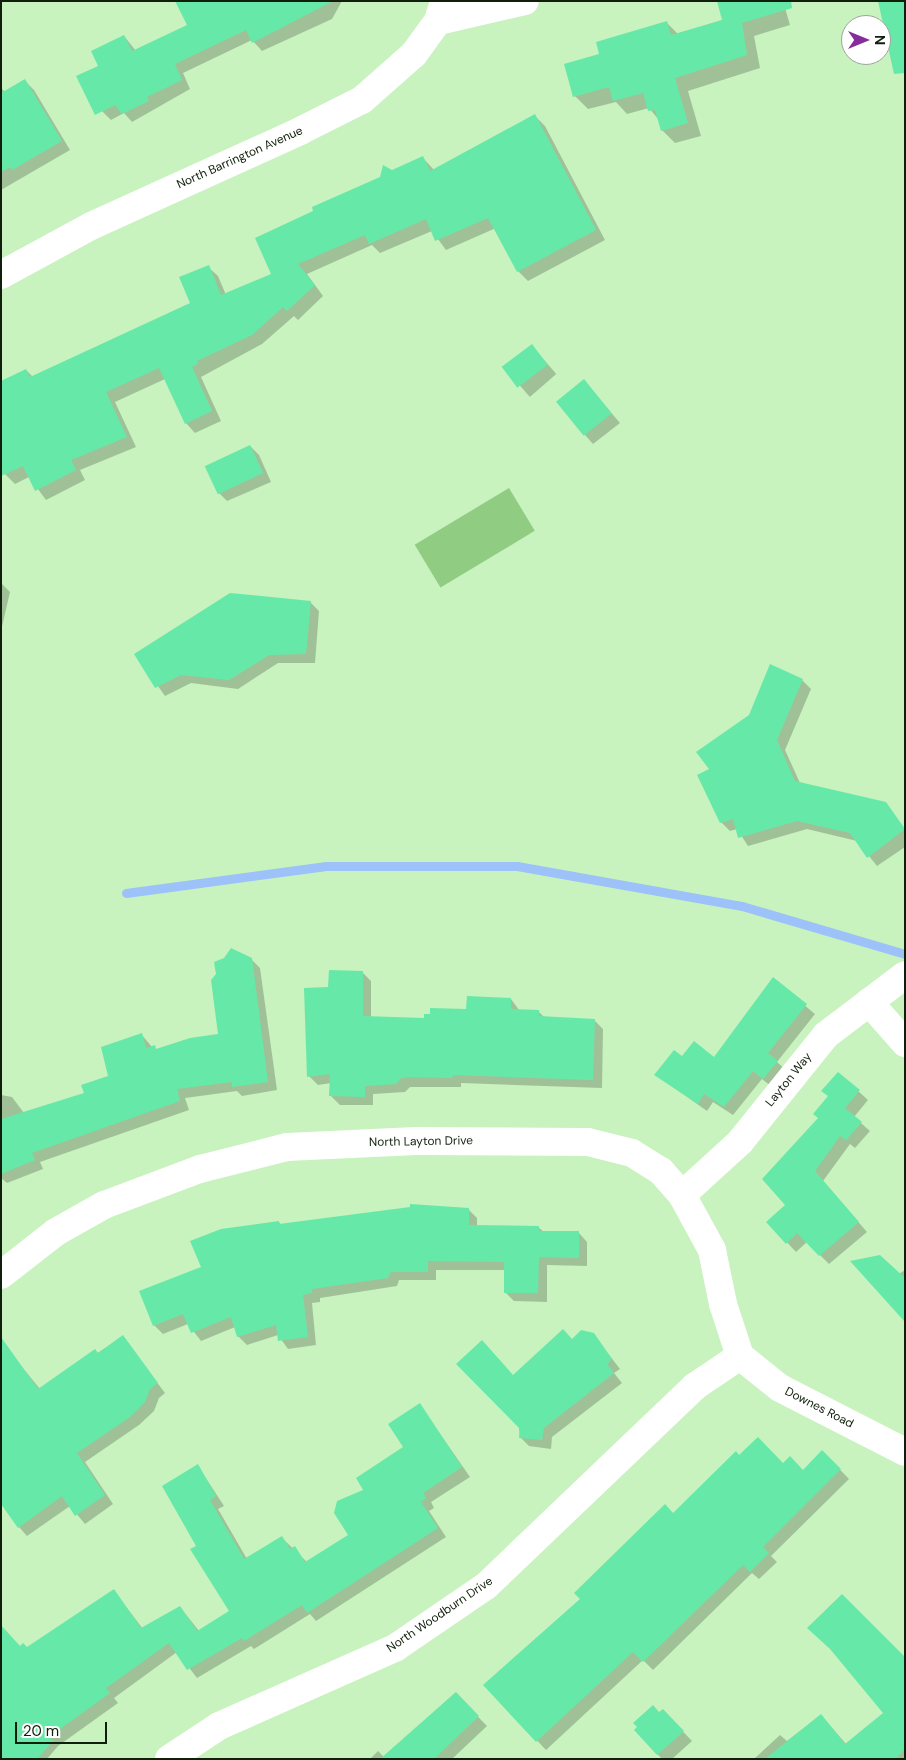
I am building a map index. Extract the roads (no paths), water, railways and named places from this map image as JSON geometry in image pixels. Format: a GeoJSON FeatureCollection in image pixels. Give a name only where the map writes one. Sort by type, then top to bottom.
{"type":"FeatureCollection","features":[{"type":"Feature","properties":{"kind":"street"},"geometry":{"type":"LineString","coordinates":[[441,11],[525,1]]}},
{"type":"Feature","properties":{"kind":"street","name":"North Barrington Avenue"},"geometry":{"type":"LineString","coordinates":[[1,275],[91,226],[300,131],[362,100],[414,54],[441,11]]}},
{"type":"Feature","properties":{"kind":"street","name":"Layton Way"},"geometry":{"type":"LineString","coordinates":[[682,1195],[740,1142],[826,1035],[905,975]]}},
{"type":"Feature","properties":{"kind":"street"},"geometry":{"type":"LineString","coordinates":[[869,1002],[905,1042]]}},
{"type":"Feature","properties":{"kind":"street","name":"North Layton Drive"},"geometry":{"type":"LineString","coordinates":[[1,1275],[56,1232],[104,1205],[200,1169],[287,1147],[416,1141],[588,1142],[632,1153],[661,1172],[682,1195],[712,1250],[723,1304],[740,1356]]}},
{"type":"Feature","properties":{"kind":"street","name":"Downes Road"},"geometry":{"type":"LineString","coordinates":[[740,1356],[780,1388],[905,1452]]}},
{"type":"Feature","properties":{"kind":"street","name":"North Woodburn Drive"},"geometry":{"type":"LineString","coordinates":[[170,1759],[219,1726],[395,1648],[486,1586],[694,1387],[740,1356]]}},
{"type":"Feature","properties":{"kind":"waterway"},"geometry":{"type":"LineString","coordinates":[[126,893],[326,866],[517,866],[742,906],[905,954]]}}]}
